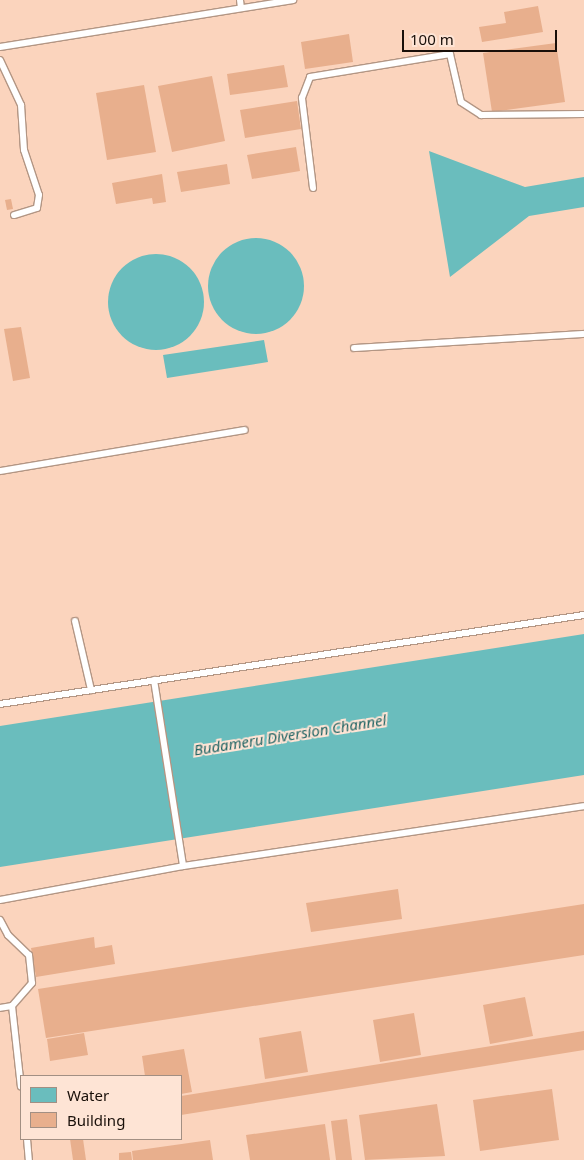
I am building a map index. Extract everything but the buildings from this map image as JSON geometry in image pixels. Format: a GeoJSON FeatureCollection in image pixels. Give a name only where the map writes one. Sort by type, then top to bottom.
{"type":"FeatureCollection","features":[{"type":"Feature","properties":{"kind":"lane"},"geometry":{"type":"LineString","coordinates":[[240,0],[241,8]]}},
{"type":"Feature","properties":{"kind":"lane"},"geometry":{"type":"LineString","coordinates":[[0,47],[293,0]]}},
{"type":"Feature","properties":{"kind":"lane"},"geometry":{"type":"LineString","coordinates":[[313,188],[302,98],[310,78],[450,54],[460,102],[481,115],[584,114]]}},
{"type":"Feature","properties":{"kind":"lane"},"geometry":{"type":"LineString","coordinates":[[0,60],[21,105],[24,150],[39,195],[37,208],[14,215]]}},
{"type":"Feature","properties":{"kind":"lane"},"geometry":{"type":"LineString","coordinates":[[354,348],[584,334]]}},
{"type":"Feature","properties":{"kind":"lane"},"geometry":{"type":"LineString","coordinates":[[0,471],[245,430]]}},
{"type":"Feature","properties":{"kind":"lane"},"geometry":{"type":"LineString","coordinates":[[0,704],[584,615]]}},
{"type":"Feature","properties":{"kind":"lane"},"geometry":{"type":"LineString","coordinates":[[75,621],[91,690]]}},
{"type":"Feature","properties":{"kind":"lane"},"geometry":{"type":"LineString","coordinates":[[154,680],[183,866]]}},
{"type":"Feature","properties":{"kind":"lane"},"geometry":{"type":"LineString","coordinates":[[0,900],[183,866],[584,806]]}},
{"type":"Feature","properties":{"kind":"lane"},"geometry":{"type":"LineString","coordinates":[[0,920],[8,935],[29,955],[32,983],[12,1006],[0,1008]]}},
{"type":"Feature","properties":{"kind":"lane"},"geometry":{"type":"LineString","coordinates":[[12,1006],[20,1079]]}},
{"type":"Feature","properties":{"kind":"lane"},"geometry":{"type":"LineString","coordinates":[[27,1140],[29,1160]]}},
{"type":"Feature","properties":{"kind":"shaded area"},"geometry":{"type":"Polygon","coordinates":[[[0,0],[584,0],[584,1160],[0,1160],[0,0]]]}},
{"type":"Feature","properties":{"kind":"water"},"geometry":{"type":"Polygon","coordinates":[[[429,151],[525,187],[584,177],[584,207],[529,216],[450,277],[429,151]]]}},
{"type":"Feature","properties":{"kind":"water"},"geometry":{"type":"Polygon","coordinates":[[[256,238],[274,242],[290,252],[300,268],[304,286],[300,304],[290,320],[274,330],[256,334],[238,330],[222,320],[212,304],[208,286],[212,268],[222,252],[238,242],[256,238]]]}},
{"type":"Feature","properties":{"kind":"water"},"geometry":{"type":"Polygon","coordinates":[[[156,254],[174,258],[190,268],[200,284],[204,302],[200,320],[190,336],[174,346],[156,350],[138,346],[122,336],[112,320],[108,302],[112,284],[122,268],[138,258],[156,254]]]}},
{"type":"Feature","properties":{"kind":"water"},"geometry":{"type":"Polygon","coordinates":[[[264,340],[268,362],[167,378],[163,355],[264,340]]]}},
{"type":"Feature","properties":{"kind":"water","name":"Budameru Diversion Channel"},"geometry":{"type":"Polygon","coordinates":[[[584,634],[584,775],[0,867],[0,726],[584,634]]]}}]}
